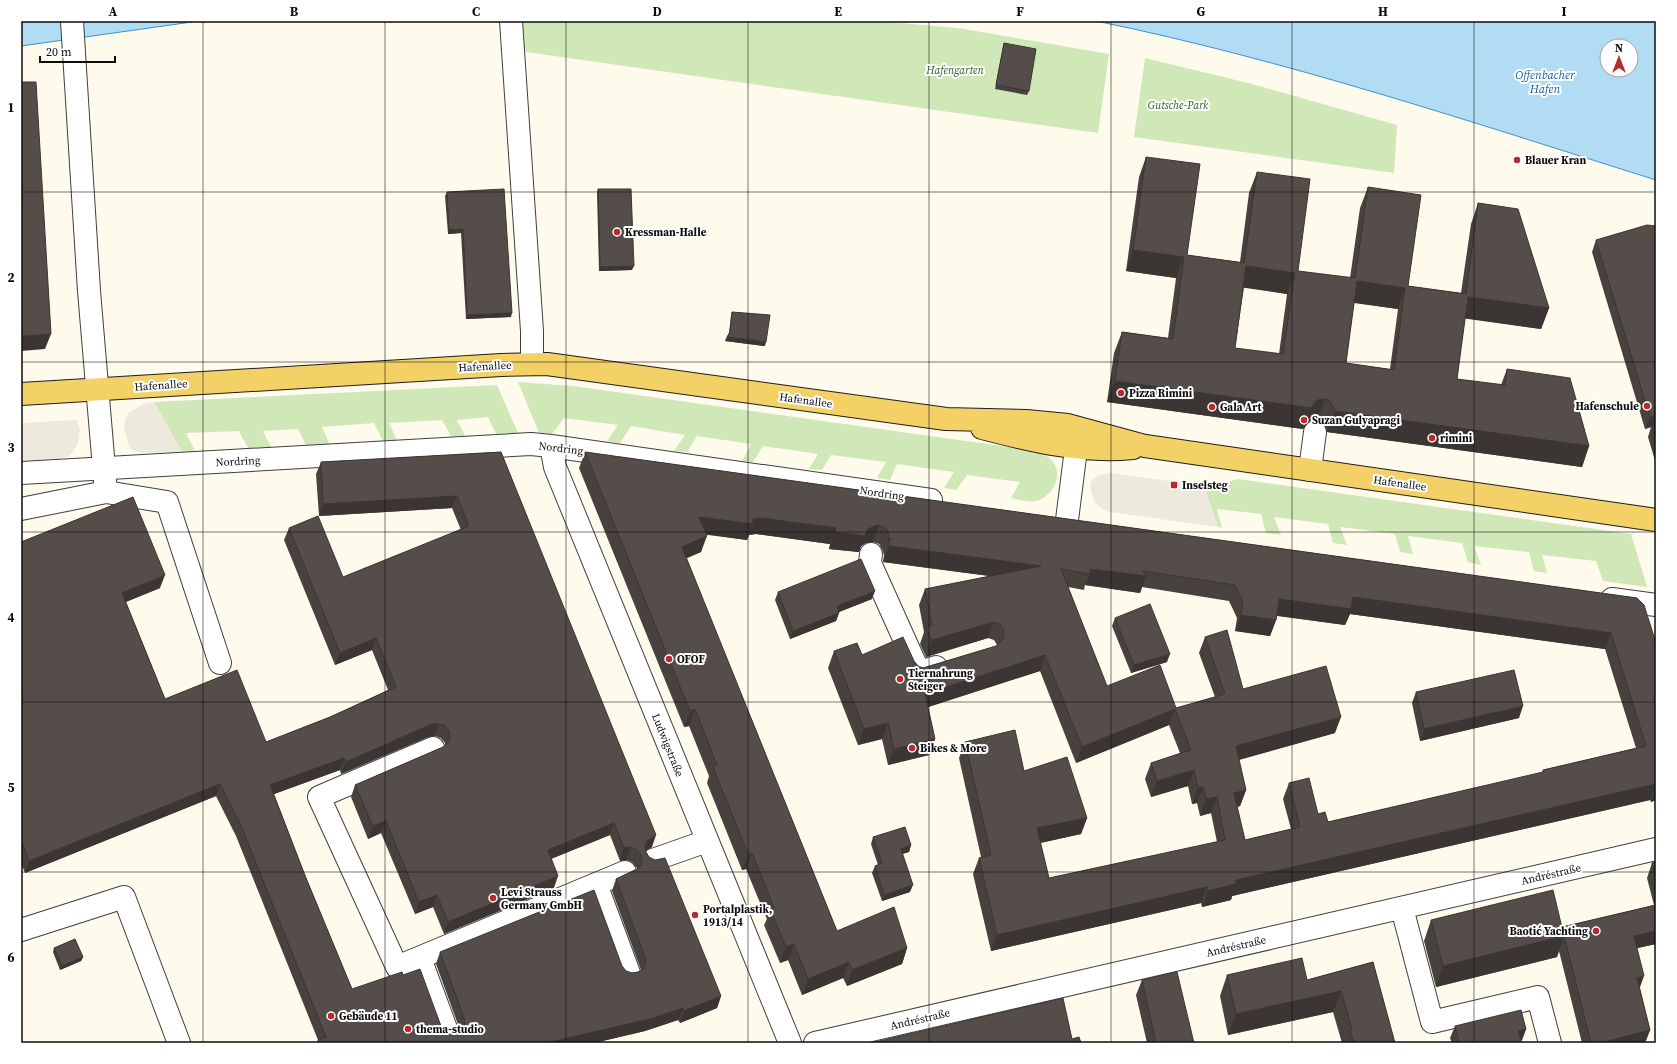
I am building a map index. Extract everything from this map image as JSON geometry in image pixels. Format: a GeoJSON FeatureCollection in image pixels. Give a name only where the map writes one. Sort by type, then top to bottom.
{"type":"FeatureCollection","features":[{"type":"Feature","properties":{"kind":"main road","name":"Hafenallee"},"geometry":{"type":"LineString","coordinates":[[21,394],[532,364],[569,366],[946,419],[1031,441],[1076,448],[1108,450],[1145,446]]}},
{"type":"Feature","properties":{"kind":"main road","name":"Hafenallee"},"geometry":{"type":"LineString","coordinates":[[946,419],[1026,421],[1068,426],[1145,446],[1656,520]]}},
{"type":"Feature","properties":{"kind":"street"},"geometry":{"type":"LineString","coordinates":[[72,21],[89,284],[99,389],[106,492]]}},
{"type":"Feature","properties":{"kind":"street"},"geometry":{"type":"LineString","coordinates":[[511,21],[532,331],[532,364]]}},
{"type":"Feature","properties":{"kind":"street"},"geometry":{"type":"LineString","coordinates":[[1310,470],[1315,432]]}},
{"type":"Feature","properties":{"kind":"street","name":"Nordring"},"geometry":{"type":"LineString","coordinates":[[21,473],[525,444],[551,446],[879,501],[950,503]]}},
{"type":"Feature","properties":{"kind":"street","name":"Ludwigstraße"},"geometry":{"type":"LineString","coordinates":[[551,446],[553,461],[558,474],[790,1043]]}},
{"type":"Feature","properties":{"kind":"street"},"geometry":{"type":"LineString","coordinates":[[1044,516],[1077,521],[1076,448]]}},
{"type":"Feature","properties":{"kind":"street"},"geometry":{"type":"LineString","coordinates":[[21,509],[106,492],[167,502],[220,664]]}},
{"type":"Feature","properties":{"kind":"street"},"geometry":{"type":"LineString","coordinates":[[871,554],[870,563],[919,672],[956,660]]}},
{"type":"Feature","properties":{"kind":"street"},"geometry":{"type":"LineString","coordinates":[[1593,596],[1656,605]]}},
{"type":"Feature","properties":{"kind":"street"},"geometry":{"type":"LineString","coordinates":[[433,748],[319,797],[397,967],[625,872]]}},
{"type":"Feature","properties":{"kind":"street"},"geometry":{"type":"LineString","coordinates":[[653,860],[707,841]]}},
{"type":"Feature","properties":{"kind":"street","name":"Andréstraße"},"geometry":{"type":"LineString","coordinates":[[815,1043],[1656,850]]}},
{"type":"Feature","properties":{"kind":"street"},"geometry":{"type":"LineString","coordinates":[[596,884],[630,973]]}},
{"type":"Feature","properties":{"kind":"street"},"geometry":{"type":"LineString","coordinates":[[21,930],[124,897],[179,1043]]}},
{"type":"Feature","properties":{"kind":"street"},"geometry":{"type":"LineString","coordinates":[[1402,908],[1432,1022],[1538,997],[1550,1043]]}},
{"type":"Feature","properties":{"kind":"street"},"geometry":{"type":"LineString","coordinates":[[420,958],[448,1034]]}},
{"type":"Feature","properties":{"kind":"green space","name":"Hafengarten"},"geometry":{"type":"Polygon","coordinates":[[[520,21],[876,21],[958,28],[1109,54],[1098,133],[526,52],[519,28],[520,21]]]}},
{"type":"Feature","properties":{"kind":"green space","name":"Gutsche-Park"},"geometry":{"type":"Polygon","coordinates":[[[1145,58],[1252,84],[1397,125],[1394,173],[1134,137],[1145,58]]]}},
{"type":"Feature","properties":{"kind":"green space"},"geometry":{"type":"Polygon","coordinates":[[[518,382],[573,386],[1031,450],[1043,454],[1053,462],[1056,468],[1057,479],[1055,485],[1047,495],[1042,499],[1030,502],[1011,498],[1020,482],[967,475],[956,490],[944,488],[954,472],[897,464],[890,480],[877,478],[886,462],[831,455],[822,470],[809,469],[818,454],[763,446],[753,462],[742,461],[751,444],[697,436],[687,452],[674,451],[685,435],[631,426],[620,443],[607,441],[618,425],[564,418],[552,434],[539,433],[518,382]]]}},
{"type":"Feature","properties":{"kind":"green space"},"geometry":{"type":"Polygon","coordinates":[[[497,385],[518,433],[496,434],[488,417],[457,420],[465,436],[451,436],[442,420],[389,423],[397,440],[383,441],[374,423],[322,427],[330,445],[306,445],[298,429],[263,431],[271,447],[248,448],[239,431],[186,433],[195,451],[182,452],[154,402],[497,385]]]}},
{"type":"Feature","properties":{"kind":"green space"},"geometry":{"type":"Polygon","coordinates":[[[1238,479],[1631,534],[1647,587],[1603,581],[1596,561],[1542,555],[1547,573],[1534,571],[1529,552],[1474,546],[1481,565],[1468,562],[1462,543],[1408,536],[1413,554],[1400,552],[1395,534],[1340,527],[1347,545],[1333,543],[1328,524],[1274,517],[1281,535],[1266,533],[1261,514],[1217,509],[1222,528],[1218,527],[1204,486],[1215,486],[1238,479]]]}},
{"type":"Feature","properties":{"kind":"shaded area"},"geometry":{"type":"Polygon","coordinates":[[[154,402],[182,452],[140,453],[134,451],[129,446],[124,428],[128,413],[146,403],[154,402]]]}},
{"type":"Feature","properties":{"kind":"shaded area"},"geometry":{"type":"Polygon","coordinates":[[[76,420],[80,429],[78,443],[73,452],[67,457],[59,459],[21,461],[21,423],[76,420]]]}},
{"type":"Feature","properties":{"kind":"shaded area"},"geometry":{"type":"Polygon","coordinates":[[[1112,473],[1204,486],[1218,527],[1109,512],[1101,508],[1094,501],[1090,486],[1092,480],[1098,475],[1112,473]]]}},
{"type":"Feature","properties":{"kind":"water"},"geometry":{"type":"Polygon","coordinates":[[[21,21],[199,21],[21,46],[21,21]]]}},
{"type":"Feature","properties":{"kind":"water","name":"Offenbacher Hafen"},"geometry":{"type":"Polygon","coordinates":[[[1096,21],[1656,21],[1656,180],[1448,114],[1238,54],[1096,21]]]}},
{"type":"Feature","properties":{"kind":"building"},"geometry":{"type":"Polygon","coordinates":[[[1004,43],[1036,49],[1029,91],[996,85],[1004,43]]]}},
{"type":"Feature","properties":{"kind":"building"},"geometry":{"type":"Polygon","coordinates":[[[21,82],[36,82],[51,334],[21,336],[21,82]]]}},
{"type":"Feature","properties":{"kind":"building"},"geometry":{"type":"Polygon","coordinates":[[[1146,157],[1200,164],[1187,255],[1244,263],[1257,172],[1310,179],[1298,271],[1355,278],[1368,187],[1421,195],[1408,286],[1466,294],[1478,203],[1518,209],[1549,308],[1468,297],[1457,379],[1505,385],[1507,369],[1570,378],[1589,446],[1335,411],[1330,401],[1325,399],[1317,400],[1311,408],[1115,381],[1122,332],[1173,339],[1184,257],[1133,250],[1146,157]],[[1246,266],[1235,348],[1283,354],[1295,273],[1246,266]],[[1357,281],[1346,363],[1394,370],[1405,288],[1357,281]]]}},
{"type":"Feature","properties":{"kind":"building"},"geometry":{"type":"Polygon","coordinates":[[[504,189],[512,313],[467,315],[463,229],[449,230],[447,192],[504,189]]]}},
{"type":"Feature","properties":{"kind":"building"},"geometry":{"type":"Polygon","coordinates":[[[598,189],[631,189],[634,266],[600,267],[598,189]]]}},
{"type":"Feature","properties":{"kind":"building","name":"Hafenschule"},"geometry":{"type":"Polygon","coordinates":[[[1647,225],[1656,226],[1656,415],[1650,417],[1596,240],[1647,225]]]}},
{"type":"Feature","properties":{"kind":"building"},"geometry":{"type":"Polygon","coordinates":[[[732,312],[770,315],[766,342],[727,337],[730,332],[732,312]]]}},
{"type":"Feature","properties":{"kind":"building"},"geometry":{"type":"Polygon","coordinates":[[[1652,425],[1656,426],[1656,439],[1652,425]]]}},
{"type":"Feature","properties":{"kind":"building"},"geometry":{"type":"Polygon","coordinates":[[[501,452],[656,835],[648,840],[645,846],[646,852],[649,857],[655,860],[665,858],[721,996],[684,1011],[683,1008],[650,1019],[546,1043],[319,1043],[318,1040],[326,1037],[240,823],[220,784],[29,861],[21,840],[21,542],[133,497],[165,575],[122,593],[165,699],[237,670],[266,742],[330,717],[396,687],[376,638],[340,653],[289,528],[318,516],[343,577],[469,526],[457,496],[323,504],[321,462],[501,452]],[[432,724],[346,762],[344,758],[270,785],[306,878],[352,989],[402,972],[403,975],[420,969],[441,1026],[445,1032],[451,1034],[457,1033],[462,1030],[465,1024],[464,1018],[440,952],[594,890],[622,966],[626,971],[632,973],[643,969],[646,963],[645,957],[616,879],[639,868],[642,862],[641,855],[637,850],[631,847],[624,848],[614,823],[548,850],[558,876],[448,922],[437,895],[419,902],[386,821],[373,826],[355,785],[443,747],[448,743],[450,738],[449,731],[445,726],[432,724]]]}},
{"type":"Feature","properties":{"kind":"building"},"geometry":{"type":"Polygon","coordinates":[[[585,452],[1637,598],[1644,605],[1656,643],[1656,784],[1236,880],[1236,884],[1208,891],[1207,887],[997,935],[979,858],[991,855],[965,742],[1015,730],[1024,771],[1067,757],[1087,818],[1037,828],[1049,878],[1225,840],[1217,797],[1206,799],[1203,787],[1198,788],[1194,770],[1157,781],[1151,763],[1191,750],[1175,709],[1082,747],[1045,655],[925,694],[935,739],[894,749],[888,723],[864,729],[834,651],[857,643],[862,655],[903,637],[914,661],[918,666],[923,668],[996,646],[1004,637],[1004,630],[1000,624],[994,622],[932,640],[926,628],[932,625],[925,589],[1041,566],[889,546],[889,540],[892,539],[889,539],[888,532],[885,528],[879,525],[867,530],[865,536],[835,532],[836,528],[761,518],[753,519],[753,524],[699,517],[707,536],[682,547],[837,931],[894,907],[907,948],[852,970],[849,962],[808,979],[794,944],[786,947],[770,909],[774,908],[764,882],[752,853],[748,854],[713,767],[717,765],[695,709],[690,711],[585,452]],[[1061,569],[1107,686],[1160,665],[1176,708],[1225,694],[1205,637],[1227,630],[1243,689],[1326,666],[1341,717],[1236,746],[1246,790],[1234,793],[1245,840],[1300,827],[1289,783],[1309,778],[1318,814],[1325,812],[1328,822],[1543,772],[1543,770],[1646,746],[1611,633],[1353,597],[1351,609],[1279,599],[1276,620],[1241,615],[1243,602],[1235,585],[1143,571],[1146,576],[1090,569],[1090,574],[1061,569]]]}},
{"type":"Feature","properties":{"kind":"building"},"geometry":{"type":"Polygon","coordinates":[[[861,559],[875,591],[837,606],[839,613],[793,631],[778,592],[861,559]]]}},
{"type":"Feature","properties":{"kind":"building"},"geometry":{"type":"Polygon","coordinates":[[[1150,604],[1170,654],[1134,665],[1115,618],[1150,604]]]}},
{"type":"Feature","properties":{"kind":"building"},"geometry":{"type":"Polygon","coordinates":[[[1514,670],[1523,706],[1424,729],[1416,692],[1514,670]]]}},
{"type":"Feature","properties":{"kind":"building"},"geometry":{"type":"Polygon","coordinates":[[[905,827],[911,845],[901,849],[913,885],[884,895],[875,866],[882,863],[873,837],[905,827]]]}},
{"type":"Feature","properties":{"kind":"building"},"geometry":{"type":"Polygon","coordinates":[[[1656,862],[1656,879],[1652,863],[1656,862]]]}},
{"type":"Feature","properties":{"kind":"building"},"geometry":{"type":"Polygon","coordinates":[[[1553,890],[1564,936],[1443,966],[1431,920],[1553,890]]]}},
{"type":"Feature","properties":{"kind":"building"},"geometry":{"type":"Polygon","coordinates":[[[1656,905],[1656,931],[1634,936],[1644,976],[1637,978],[1650,1030],[1600,1043],[1591,1043],[1562,927],[1656,905]]]}},
{"type":"Feature","properties":{"kind":"building"},"geometry":{"type":"Polygon","coordinates":[[[75,939],[83,957],[62,966],[54,948],[75,939]]]}},
{"type":"Feature","properties":{"kind":"building"},"geometry":{"type":"Polygon","coordinates":[[[1302,958],[1307,980],[1373,962],[1395,1043],[1354,1043],[1350,1030],[1352,1029],[1341,991],[1236,1014],[1227,975],[1302,958]]]}},
{"type":"Feature","properties":{"kind":"building"},"geometry":{"type":"Polygon","coordinates":[[[1177,972],[1194,1043],[1156,1043],[1142,980],[1177,972]]]}},
{"type":"Feature","properties":{"kind":"building"},"geometry":{"type":"Polygon","coordinates":[[[1063,998],[1072,1039],[1079,1037],[1081,1043],[871,1043],[1063,998]]]}},
{"type":"Feature","properties":{"kind":"building"},"geometry":{"type":"Polygon","coordinates":[[[1521,1010],[1526,1029],[1518,1031],[1522,1043],[1459,1043],[1455,1026],[1521,1010]]]}},
{"type":"Feature","properties":{"kind":"place","name":"Blauer Kran"},"geometry":{"type":"Point","coordinates":[1517,160]}},
{"type":"Feature","properties":{"kind":"place","name":"Kressman-Halle"},"geometry":{"type":"Point","coordinates":[617,232]}},
{"type":"Feature","properties":{"kind":"place","name":"Pizza Rimini"},"geometry":{"type":"Point","coordinates":[1121,393]}},
{"type":"Feature","properties":{"kind":"place","name":"Hafenschule"},"geometry":{"type":"Point","coordinates":[1647,406]}},
{"type":"Feature","properties":{"kind":"place","name":"Gala Art"},"geometry":{"type":"Point","coordinates":[1212,407]}},
{"type":"Feature","properties":{"kind":"place","name":"Suzan Gulyapragi"},"geometry":{"type":"Point","coordinates":[1304,420]}},
{"type":"Feature","properties":{"kind":"place","name":"rimini"},"geometry":{"type":"Point","coordinates":[1432,438]}},
{"type":"Feature","properties":{"kind":"place","name":"Inselsteg"},"geometry":{"type":"Point","coordinates":[1174,485]}},
{"type":"Feature","properties":{"kind":"place","name":"OFOF"},"geometry":{"type":"Point","coordinates":[669,659]}},
{"type":"Feature","properties":{"kind":"place","name":"Tiernahrung Steiger"},"geometry":{"type":"Point","coordinates":[900,679]}},
{"type":"Feature","properties":{"kind":"place","name":"Bikes & More"},"geometry":{"type":"Point","coordinates":[912,748]}},
{"type":"Feature","properties":{"kind":"place","name":"Levi Strauss Germany GmbH"},"geometry":{"type":"Point","coordinates":[493,898]}},
{"type":"Feature","properties":{"kind":"place","name":"Portalplastik, 1913/14"},"geometry":{"type":"Point","coordinates":[695,915]}},
{"type":"Feature","properties":{"kind":"place","name":"Baotić Yachting"},"geometry":{"type":"Point","coordinates":[1596,931]}},
{"type":"Feature","properties":{"kind":"place","name":"Gebäude 11"},"geometry":{"type":"Point","coordinates":[331,1016]}},
{"type":"Feature","properties":{"kind":"place","name":"thema-studio"},"geometry":{"type":"Point","coordinates":[408,1029]}}]}
